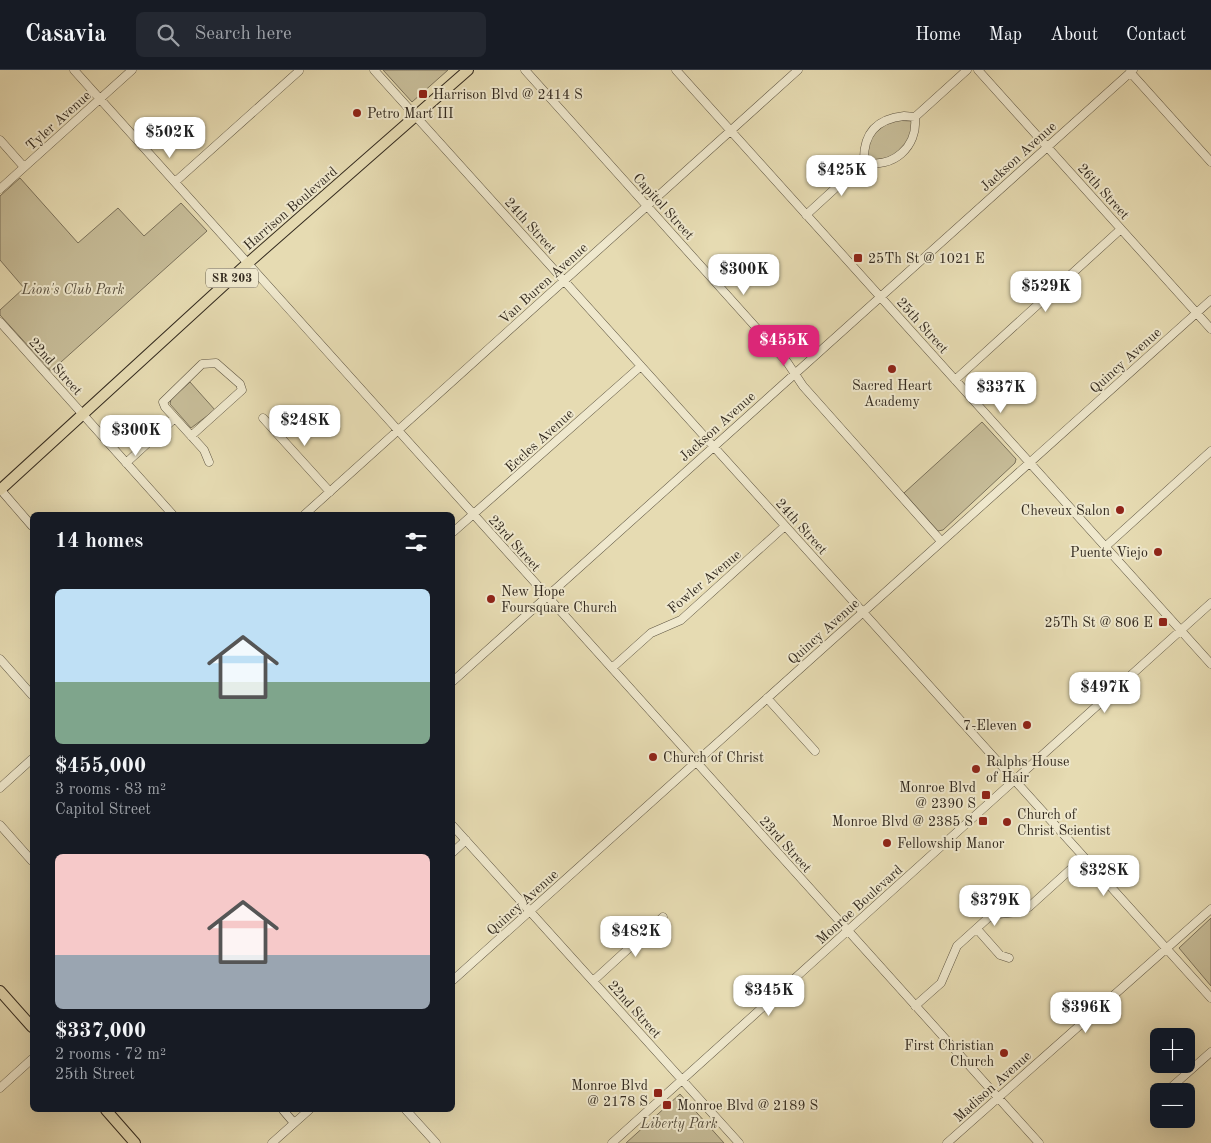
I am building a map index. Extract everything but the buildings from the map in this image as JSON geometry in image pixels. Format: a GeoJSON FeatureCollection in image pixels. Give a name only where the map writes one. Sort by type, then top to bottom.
{"type":"FeatureCollection","features":[{"type":"Feature","properties":{"kind":"main road","name":"Harrison Boulevard"},"geometry":{"type":"LineString","coordinates":[[0,490],[248,263],[468,70]]}},
{"type":"Feature","properties":{"kind":"main road"},"geometry":{"type":"LineString","coordinates":[[0,991],[30,1025]]}},
{"type":"Feature","properties":{"kind":"main road"},"geometry":{"type":"LineString","coordinates":[[108,1112],[135,1143]]}},
{"type":"Feature","properties":{"kind":"street","name":"23rd Street"},"geometry":{"type":"LineString","coordinates":[[74,70],[1039,1143]]}},
{"type":"Feature","properties":{"kind":"street","name":"Tyler Avenue"},"geometry":{"type":"LineString","coordinates":[[0,189],[132,70]]}},
{"type":"Feature","properties":{"kind":"street"},"geometry":{"type":"LineString","coordinates":[[175,182],[299,70]]}},
{"type":"Feature","properties":{"kind":"street","name":"24th Street"},"geometry":{"type":"LineString","coordinates":[[374,70],[1211,998]]}},
{"type":"Feature","properties":{"kind":"street","name":"Capitol Street"},"geometry":{"type":"LineString","coordinates":[[525,70],[788,362],[794,373],[941,541]]}},
{"type":"Feature","properties":{"kind":"street","name":"25th Street"},"geometry":{"type":"LineString","coordinates":[[676,70],[1211,664]]}},
{"type":"Feature","properties":{"kind":"street","name":"Van Buren Avenue"},"geometry":{"type":"LineString","coordinates":[[307,512],[798,70]]}},
{"type":"Feature","properties":{"kind":"street"},"geometry":{"type":"LineString","coordinates":[[864,162],[872,164],[885,163],[904,152],[913,136],[915,117],[967,70]]}},
{"type":"Feature","properties":{"kind":"street","name":"26th Street"},"geometry":{"type":"LineString","coordinates":[[978,70],[1211,329]]}},
{"type":"Feature","properties":{"kind":"street"},"geometry":{"type":"LineString","coordinates":[[1132,71],[1211,162]]}},
{"type":"Feature","properties":{"kind":"street","name":"Jackson Avenue"},"geometry":{"type":"LineString","coordinates":[[455,679],[1132,71]]}},
{"type":"Feature","properties":{"kind":"street"},"geometry":{"type":"LineString","coordinates":[[806,215],[864,162],[866,139],[879,123],[893,117],[915,117]]}},
{"type":"Feature","properties":{"kind":"street"},"geometry":{"type":"LineString","coordinates":[[0,140],[24,167]]}},
{"type":"Feature","properties":{"kind":"street"},"geometry":{"type":"LineString","coordinates":[[955,380],[1121,229]]}},
{"type":"Feature","properties":{"kind":"street","name":"Quincy Avenue"},"geometry":{"type":"LineString","coordinates":[[455,978],[1211,300]]}},
{"type":"Feature","properties":{"kind":"street","name":"22nd Street"},"geometry":{"type":"LineString","coordinates":[[0,322],[170,512]]}},
{"type":"Feature","properties":{"kind":"street"},"geometry":{"type":"LineString","coordinates":[[191,436],[242,390],[240,384],[216,362],[202,364],[164,400],[165,407],[191,436],[204,450],[209,462]]}},
{"type":"Feature","properties":{"kind":"street","name":"Eccles Avenue"},"geometry":{"type":"LineString","coordinates":[[455,530],[641,366]]}},
{"type":"Feature","properties":{"kind":"street"},"geometry":{"type":"LineString","coordinates":[[126,463],[175,418]]}},
{"type":"Feature","properties":{"kind":"street"},"geometry":{"type":"LineString","coordinates":[[263,418],[330,492]]}},
{"type":"Feature","properties":{"kind":"street"},"geometry":{"type":"LineString","coordinates":[[1106,547],[1211,451]]}},
{"type":"Feature","properties":{"kind":"street"},"geometry":{"type":"LineString","coordinates":[[0,490],[30,524]]}},
{"type":"Feature","properties":{"kind":"street","name":"Fowler Avenue"},"geometry":{"type":"LineString","coordinates":[[612,668],[651,633],[681,620],[786,526]]}},
{"type":"Feature","properties":{"kind":"street","name":"Monroe Boulevard"},"geometry":{"type":"LineString","coordinates":[[612,1143],[1211,603]]}},
{"type":"Feature","properties":{"kind":"street"},"geometry":{"type":"LineString","coordinates":[[0,659],[30,693]]}},
{"type":"Feature","properties":{"kind":"street"},"geometry":{"type":"LineString","coordinates":[[767,698],[815,751]]}},
{"type":"Feature","properties":{"kind":"street"},"geometry":{"type":"LineString","coordinates":[[0,788],[30,761]]}},
{"type":"Feature","properties":{"kind":"street"},"geometry":{"type":"LineString","coordinates":[[0,825],[30,859]]}},
{"type":"Feature","properties":{"kind":"street","name":"22nd Street"},"geometry":{"type":"LineString","coordinates":[[455,828],[739,1143]]}},
{"type":"Feature","properties":{"kind":"street"},"geometry":{"type":"LineString","coordinates":[[455,850],[466,840]]}},
{"type":"Feature","properties":{"kind":"street"},"geometry":{"type":"LineString","coordinates":[[915,1006],[941,983],[957,946],[988,918],[998,914],[1018,912],[1029,907],[1083,858]]}},
{"type":"Feature","properties":{"kind":"street","name":"Madison Avenue"},"geometry":{"type":"LineString","coordinates":[[947,1143],[1211,908]]}},
{"type":"Feature","properties":{"kind":"street"},"geometry":{"type":"LineString","coordinates":[[593,981],[663,917]]}},
{"type":"Feature","properties":{"kind":"street"},"geometry":{"type":"LineString","coordinates":[[977,929],[1000,955],[1009,958]]}},
{"type":"Feature","properties":{"kind":"street"},"geometry":{"type":"LineString","coordinates":[[1176,1083],[1211,1052]]}},
{"type":"Feature","properties":{"kind":"street"},"geometry":{"type":"LineString","coordinates":[[0,1088],[30,1061]]}},
{"type":"Feature","properties":{"kind":"street"},"geometry":{"type":"LineString","coordinates":[[285,1112],[294,1123]]}},
{"type":"Feature","properties":{"kind":"street"},"geometry":{"type":"LineString","coordinates":[[272,1143],[307,1112]]}},
{"type":"Feature","properties":{"kind":"street"},"geometry":{"type":"LineString","coordinates":[[408,1112],[436,1143]]}},
{"type":"Feature","properties":{"kind":"green space"},"geometry":{"type":"Polygon","coordinates":[[[383,70],[448,70],[412,102],[383,70]]]}},
{"type":"Feature","properties":{"kind":"green space"},"geometry":{"type":"Polygon","coordinates":[[[893,120],[912,121],[909,138],[905,146],[892,156],[876,160],[867,159],[869,144],[873,135],[893,120]]]}},
{"type":"Feature","properties":{"kind":"green space","name":"Lion's Club Park"},"geometry":{"type":"Polygon","coordinates":[[[20,178],[78,243],[118,208],[144,236],[181,203],[207,231],[51,371],[0,315],[0,310],[24,288],[0,260],[0,196],[20,178]]]}},
{"type":"Feature","properties":{"kind":"green space"},"geometry":{"type":"Polygon","coordinates":[[[190,382],[215,410],[191,428],[170,404],[171,399],[190,382]]]}},
{"type":"Feature","properties":{"kind":"green space"},"geometry":{"type":"Polygon","coordinates":[[[982,422],[1016,459],[1015,463],[943,530],[938,531],[904,493],[982,422]]]}},
{"type":"Feature","properties":{"kind":"green space"},"geometry":{"type":"Polygon","coordinates":[[[1211,918],[1211,986],[1179,948],[1211,918]]]}},
{"type":"Feature","properties":{"kind":"green space","name":"Liberty Park"},"geometry":{"type":"Polygon","coordinates":[[[680,1094],[724,1143],[626,1143],[680,1094]]]}},
{"type":"Feature","properties":{"kind":"place","name":"Harrison Blvd @ 2414 S"},"geometry":{"type":"Point","coordinates":[423,94]}},
{"type":"Feature","properties":{"kind":"place","name":"Petro Mart III"},"geometry":{"type":"Point","coordinates":[357,113]}},
{"type":"Feature","properties":{"kind":"place","name":"25Th St @ 1021 E"},"geometry":{"type":"Point","coordinates":[858,258]}},
{"type":"Feature","properties":{"kind":"place","name":"Sacred Heart Academy"},"geometry":{"type":"Point","coordinates":[892,369]}},
{"type":"Feature","properties":{"kind":"place","name":"Cheveux Salon"},"geometry":{"type":"Point","coordinates":[1120,510]}},
{"type":"Feature","properties":{"kind":"place","name":"Puente Viejo"},"geometry":{"type":"Point","coordinates":[1158,552]}},
{"type":"Feature","properties":{"kind":"place","name":"New Hope Foursquare Church"},"geometry":{"type":"Point","coordinates":[491,599]}},
{"type":"Feature","properties":{"kind":"place","name":"25Th St @ 806 E"},"geometry":{"type":"Point","coordinates":[1163,622]}},
{"type":"Feature","properties":{"kind":"place","name":"7-Eleven"},"geometry":{"type":"Point","coordinates":[1027,725]}},
{"type":"Feature","properties":{"kind":"place","name":"Church of Christ"},"geometry":{"type":"Point","coordinates":[653,757]}},
{"type":"Feature","properties":{"kind":"place","name":"Ralphs House of Hair"},"geometry":{"type":"Point","coordinates":[976,769]}},
{"type":"Feature","properties":{"kind":"place","name":"Monroe Blvd @ 2390 S"},"geometry":{"type":"Point","coordinates":[986,795]}},
{"type":"Feature","properties":{"kind":"place","name":"Monroe Blvd @ 2385 S"},"geometry":{"type":"Point","coordinates":[983,821]}},
{"type":"Feature","properties":{"kind":"place","name":"Church of Christ Scientist"},"geometry":{"type":"Point","coordinates":[1007,822]}},
{"type":"Feature","properties":{"kind":"place","name":"Fellowship Manor"},"geometry":{"type":"Point","coordinates":[887,843]}},
{"type":"Feature","properties":{"kind":"place","name":"First Christian Church"},"geometry":{"type":"Point","coordinates":[1004,1053]}},
{"type":"Feature","properties":{"kind":"place","name":"Monroe Blvd @ 2178 S"},"geometry":{"type":"Point","coordinates":[658,1093]}},
{"type":"Feature","properties":{"kind":"place","name":"Monroe Blvd @ 2189 S"},"geometry":{"type":"Point","coordinates":[667,1105]}}]}
